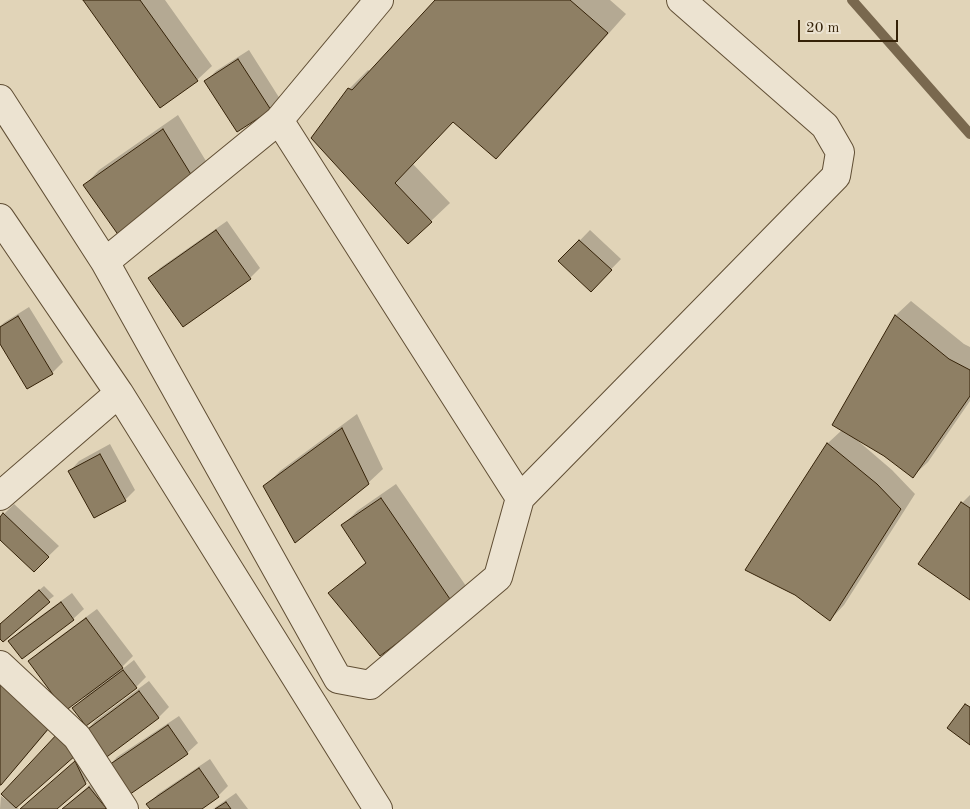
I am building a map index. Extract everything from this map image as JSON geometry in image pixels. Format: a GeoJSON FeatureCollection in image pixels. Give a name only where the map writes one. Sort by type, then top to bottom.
{"type":"FeatureCollection","features":[{"type":"Feature","properties":{"kind":"street"},"geometry":{"type":"LineString","coordinates":[[105,262],[279,120],[379,0]]}},
{"type":"Feature","properties":{"kind":"street"},"geometry":{"type":"LineString","coordinates":[[0,99],[105,262],[338,679],[370,685],[498,577],[520,498],[836,176],[840,152],[825,126],[681,0]]}},
{"type":"Feature","properties":{"kind":"street"},"geometry":{"type":"LineString","coordinates":[[279,120],[520,498]]}},
{"type":"Feature","properties":{"kind":"street"},"geometry":{"type":"LineString","coordinates":[[0,218],[119,393],[378,809]]}},
{"type":"Feature","properties":{"kind":"street"},"geometry":{"type":"LineString","coordinates":[[0,496],[119,393]]}},
{"type":"Feature","properties":{"kind":"street"},"geometry":{"type":"LineString","coordinates":[[0,665],[77,737],[124,809]]}},
{"type":"Feature","properties":{"kind":"building"},"geometry":{"type":"Polygon","coordinates":[[[83,0],[140,0],[198,81],[160,108],[83,0]]]}},
{"type":"Feature","properties":{"kind":"building"},"geometry":{"type":"Polygon","coordinates":[[[435,0],[570,0],[608,33],[496,159],[453,122],[395,183],[432,222],[408,244],[311,138],[348,88],[352,90],[435,0]]]}},
{"type":"Feature","properties":{"kind":"building"},"geometry":{"type":"Polygon","coordinates":[[[238,59],[271,110],[237,132],[204,81],[238,59]]]}},
{"type":"Feature","properties":{"kind":"building"},"geometry":{"type":"Polygon","coordinates":[[[163,129],[195,181],[124,243],[83,185],[163,129]]]}},
{"type":"Feature","properties":{"kind":"building"},"geometry":{"type":"Polygon","coordinates":[[[216,230],[251,279],[183,327],[148,278],[216,230]]]}},
{"type":"Feature","properties":{"kind":"building"},"geometry":{"type":"Polygon","coordinates":[[[579,240],[612,270],[591,292],[558,261],[579,240]]]}},
{"type":"Feature","properties":{"kind":"building"},"geometry":{"type":"Polygon","coordinates":[[[895,315],[949,359],[970,370],[970,396],[913,478],[884,456],[832,425],[895,315]]]}},
{"type":"Feature","properties":{"kind":"building"},"geometry":{"type":"Polygon","coordinates":[[[18,316],[53,374],[27,389],[0,344],[0,327],[18,316]]]}},
{"type":"Feature","properties":{"kind":"building"},"geometry":{"type":"Polygon","coordinates":[[[342,428],[369,484],[295,543],[263,486],[342,428]]]}},
{"type":"Feature","properties":{"kind":"building"},"geometry":{"type":"Polygon","coordinates":[[[827,443],[877,484],[901,509],[830,621],[795,595],[745,570],[827,443]]]}},
{"type":"Feature","properties":{"kind":"building"},"geometry":{"type":"Polygon","coordinates":[[[100,454],[126,501],[94,518],[68,471],[100,454]]]}},
{"type":"Feature","properties":{"kind":"building"},"geometry":{"type":"Polygon","coordinates":[[[381,498],[452,602],[380,656],[328,593],[366,563],[341,525],[381,498]]]}},
{"type":"Feature","properties":{"kind":"building"},"geometry":{"type":"Polygon","coordinates":[[[961,502],[970,508],[970,600],[918,564],[961,502]]]}},
{"type":"Feature","properties":{"kind":"building"},"geometry":{"type":"Polygon","coordinates":[[[3,513],[49,557],[34,572],[0,540],[0,517],[3,513]]]}},
{"type":"Feature","properties":{"kind":"building"},"geometry":{"type":"Polygon","coordinates":[[[39,590],[50,602],[3,642],[0,639],[0,624],[39,590]]]}},
{"type":"Feature","properties":{"kind":"building"},"geometry":{"type":"Polygon","coordinates":[[[61,602],[74,620],[22,659],[8,641],[61,602]]]}},
{"type":"Feature","properties":{"kind":"building"},"geometry":{"type":"Polygon","coordinates":[[[86,618],[123,668],[65,711],[28,661],[86,618]]]}},
{"type":"Feature","properties":{"kind":"building"},"geometry":{"type":"Polygon","coordinates":[[[123,670],[137,688],[86,726],[72,708],[123,670]]]}},
{"type":"Feature","properties":{"kind":"building"},"geometry":{"type":"Polygon","coordinates":[[[0,677],[54,722],[1,785],[0,785],[0,677]]]}},
{"type":"Feature","properties":{"kind":"building"},"geometry":{"type":"Polygon","coordinates":[[[139,691],[159,718],[104,759],[84,732],[139,691]]]}},
{"type":"Feature","properties":{"kind":"building"},"geometry":{"type":"Polygon","coordinates":[[[965,704],[970,707],[970,745],[947,728],[965,704]]]}},
{"type":"Feature","properties":{"kind":"building"},"geometry":{"type":"Polygon","coordinates":[[[168,725],[188,754],[126,797],[106,767],[168,725]]]}},
{"type":"Feature","properties":{"kind":"building"},"geometry":{"type":"Polygon","coordinates":[[[59,732],[76,755],[16,808],[1,794],[59,732]]]}},
{"type":"Feature","properties":{"kind":"building"},"geometry":{"type":"Polygon","coordinates":[[[75,761],[86,784],[57,809],[20,809],[75,761]]]}},
{"type":"Feature","properties":{"kind":"building"},"geometry":{"type":"Polygon","coordinates":[[[199,768],[219,797],[202,809],[150,809],[146,804],[199,768]]]}},
{"type":"Feature","properties":{"kind":"building"},"geometry":{"type":"Polygon","coordinates":[[[89,787],[105,809],[62,809],[89,787]]]}},
{"type":"Feature","properties":{"kind":"building"},"geometry":{"type":"Polygon","coordinates":[[[226,802],[231,809],[215,809],[226,802]]]}},
{"type":"Feature","properties":{"kind":"waterway"},"geometry":{"type":"LineString","coordinates":[[852,0],[970,134]]}}]}
